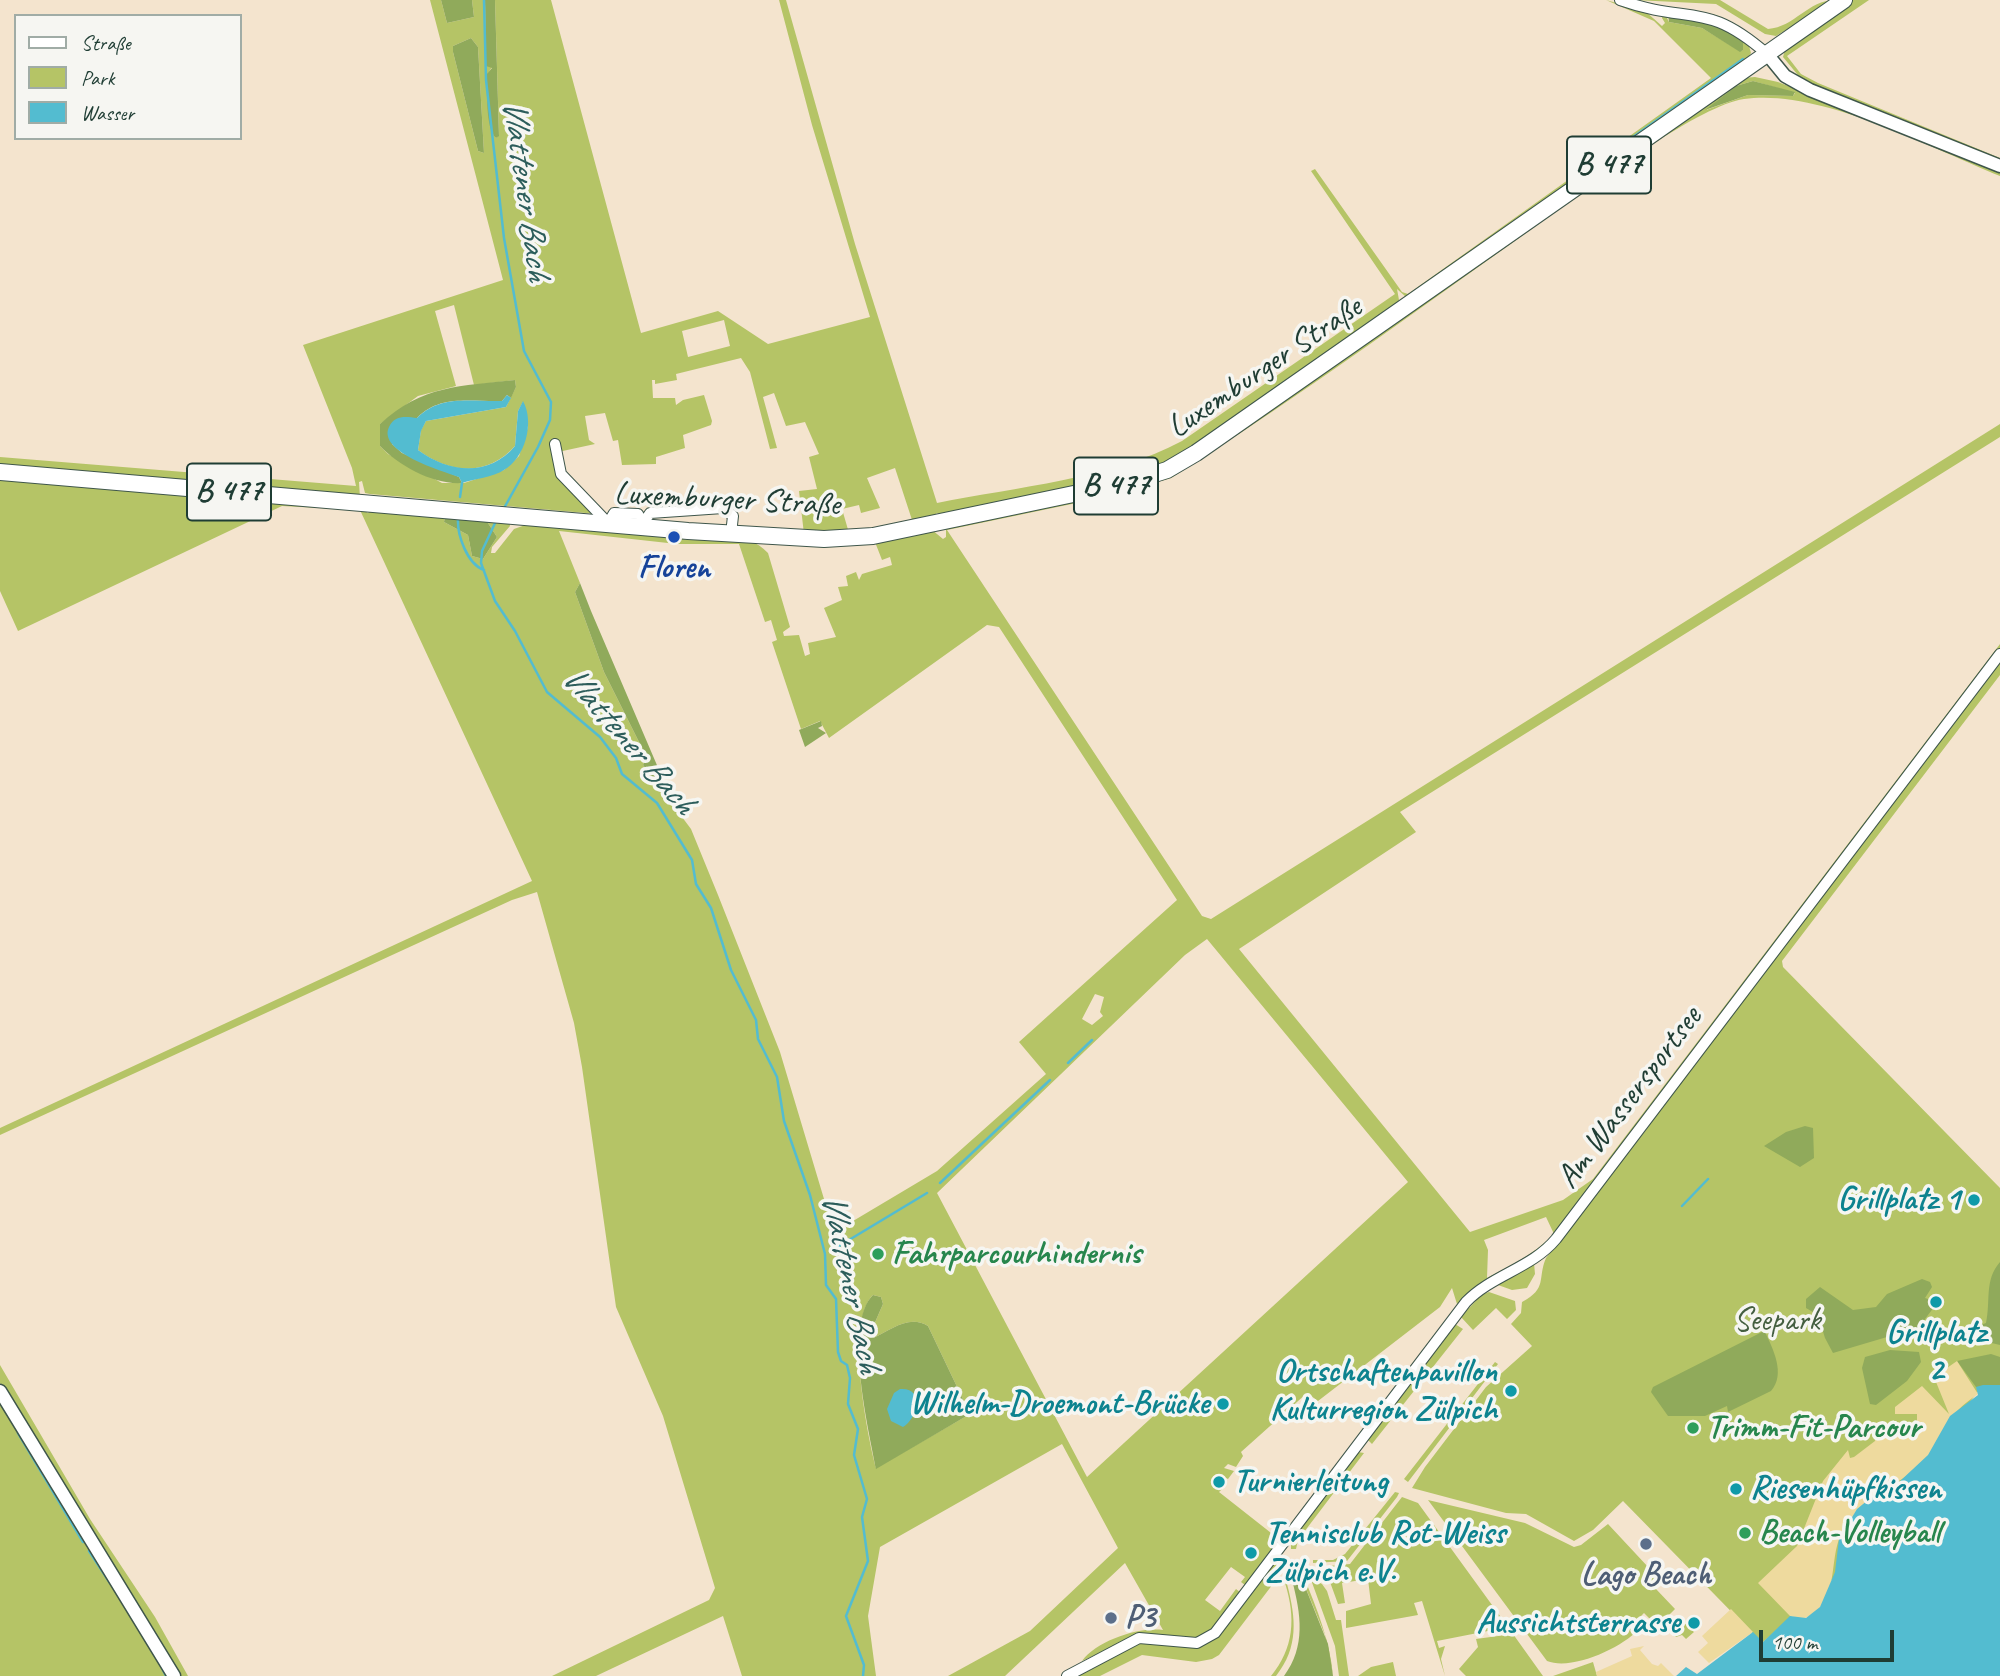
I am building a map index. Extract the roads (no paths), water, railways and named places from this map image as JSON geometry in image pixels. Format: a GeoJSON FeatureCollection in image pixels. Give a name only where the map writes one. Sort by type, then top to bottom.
{"type":"FeatureCollection","features":[{"type":"Feature","properties":{"kind":"main road","name":"B 477"},"geometry":{"type":"LineString","coordinates":[[1767,54],[1844,0]]}},
{"type":"Feature","properties":{"kind":"main road","name":"Luxemburger Straße"},"geometry":{"type":"LineString","coordinates":[[0,472],[644,524],[731,534],[824,539],[873,536],[1126,483],[1167,470],[1226,432],[1767,54]]}},
{"type":"Feature","properties":{"kind":"street"},"geometry":{"type":"LineString","coordinates":[[1620,0],[1647,6],[1695,5],[1721,11],[1745,28],[1785,76],[1810,90],[2000,166]]}},
{"type":"Feature","properties":{"kind":"street"},"geometry":{"type":"LineString","coordinates":[[555,444],[561,474],[608,523]]}},
{"type":"Feature","properties":{"kind":"street"},"geometry":{"type":"LineString","coordinates":[[644,524],[650,513],[723,508],[733,516],[731,534]]}},
{"type":"Feature","properties":{"kind":"street","name":"Am Wassersportsee"},"geometry":{"type":"LineString","coordinates":[[1067,1676],[1139,1637],[1204,1642],[1215,1633],[1466,1302],[1484,1287],[1540,1256],[1556,1239],[2000,654]]}},
{"type":"Feature","properties":{"kind":"street"},"geometry":{"type":"LineString","coordinates":[[0,1391],[174,1676]]}},
{"type":"Feature","properties":{"kind":"water"},"geometry":{"type":"Polygon","coordinates":[[[507,395],[511,398],[506,407],[426,421],[421,431],[418,450],[430,458],[455,467],[481,467],[505,456],[515,446],[518,411],[523,401],[528,419],[526,439],[518,457],[504,470],[494,474],[462,483],[459,477],[401,452],[392,445],[388,436],[389,427],[398,418],[417,418],[426,410],[446,402],[502,401],[507,395]]]}},
{"type":"Feature","properties":{"kind":"water"},"geometry":{"type":"Polygon","coordinates":[[[2000,1385],[2000,1676],[1676,1676],[1686,1667],[1697,1674],[1753,1632],[1763,1642],[1790,1616],[1806,1618],[1820,1607],[1835,1572],[1839,1539],[1857,1509],[1879,1491],[1898,1483],[1928,1455],[1950,1416],[1978,1395],[1976,1387],[2000,1385]]]}},
{"type":"Feature","properties":{"kind":"water"},"geometry":{"type":"Polygon","coordinates":[[[900,1389],[913,1393],[917,1404],[912,1417],[903,1427],[891,1421],[887,1409],[894,1393],[900,1389]]]}},
{"type":"Feature","properties":{"kind":"waterway","name":"Vlattener Bach"},"geometry":{"type":"LineString","coordinates":[[484,0],[486,80],[504,238],[524,351],[551,402],[550,420],[503,510]]}},
{"type":"Feature","properties":{"kind":"waterway"},"geometry":{"type":"LineString","coordinates":[[1612,152],[1743,59]]}},
{"type":"Feature","properties":{"kind":"waterway"},"geometry":{"type":"LineString","coordinates":[[460,497],[462,483]]}},
{"type":"Feature","properties":{"kind":"waterway"},"geometry":{"type":"LineString","coordinates":[[458,518],[464,548],[473,562],[484,570]]}},
{"type":"Feature","properties":{"kind":"waterway","name":"Vlattener Bach"},"geometry":{"type":"LineString","coordinates":[[496,521],[482,551],[481,563],[495,601],[515,631],[547,692],[600,737],[616,758],[622,774],[657,803],[692,860],[696,884],[711,908],[731,970],[756,1020],[758,1039],[777,1077],[784,1121],[810,1195],[825,1254],[826,1285],[836,1299],[838,1352],[841,1361],[847,1365],[850,1378],[848,1404],[858,1429],[854,1455],[867,1499],[862,1517],[868,1561],[846,1616],[864,1665],[863,1676]]}},
{"type":"Feature","properties":{"kind":"waterway"},"geometry":{"type":"LineString","coordinates":[[1068,1063],[1092,1040]]}},
{"type":"Feature","properties":{"kind":"waterway"},"geometry":{"type":"LineString","coordinates":[[940,1183],[1050,1080]]}},
{"type":"Feature","properties":{"kind":"waterway"},"geometry":{"type":"LineString","coordinates":[[1682,1206],[1708,1179]]}},
{"type":"Feature","properties":{"kind":"waterway"},"geometry":{"type":"LineString","coordinates":[[839,1246],[927,1193]]}},
{"type":"Feature","properties":{"kind":"waterway"},"geometry":{"type":"LineString","coordinates":[[18,1433],[83,1542]]}},
{"type":"Feature","properties":{"kind":"waterway"},"geometry":{"type":"LineString","coordinates":[[89,1551],[110,1583]]}},
{"type":"Feature","properties":{"kind":"waterway"},"geometry":{"type":"LineString","coordinates":[[162,1668],[166,1676]]}},
{"type":"Feature","properties":{"kind":"place","name":"Floren"},"geometry":{"type":"Point","coordinates":[674,537]}},
{"type":"Feature","properties":{"kind":"place","name":"Grillplatz 1"},"geometry":{"type":"Point","coordinates":[1974,1200]}},
{"type":"Feature","properties":{"kind":"place","name":"Fahrparcourhindernis"},"geometry":{"type":"Point","coordinates":[878,1254]}},
{"type":"Feature","properties":{"kind":"place","name":"Grillplatz 2"},"geometry":{"type":"Point","coordinates":[1936,1302]}},
{"type":"Feature","properties":{"kind":"place","name":"Ortschaftenpavillon Kulturregion Zülpich"},"geometry":{"type":"Point","coordinates":[1511,1391]}},
{"type":"Feature","properties":{"kind":"place","name":"Wilhelm-Droemont-Brücke"},"geometry":{"type":"Point","coordinates":[1223,1404]}},
{"type":"Feature","properties":{"kind":"place","name":"Trimm-Fit-Parcour"},"geometry":{"type":"Point","coordinates":[1693,1428]}},
{"type":"Feature","properties":{"kind":"place","name":"Turnierleitung"},"geometry":{"type":"Point","coordinates":[1219,1482]}},
{"type":"Feature","properties":{"kind":"place","name":"Riesenhüpfkissen"},"geometry":{"type":"Point","coordinates":[1736,1489]}},
{"type":"Feature","properties":{"kind":"place","name":"Beach-Volleyball"},"geometry":{"type":"Point","coordinates":[1745,1533]}},
{"type":"Feature","properties":{"kind":"place","name":"Lago Beach"},"geometry":{"type":"Point","coordinates":[1646,1544]}},
{"type":"Feature","properties":{"kind":"place","name":"Tennisclub Rot-Weiss Zülpich e.V."},"geometry":{"type":"Point","coordinates":[1251,1553]}},
{"type":"Feature","properties":{"kind":"place","name":"P3"},"geometry":{"type":"Point","coordinates":[1111,1618]}},
{"type":"Feature","properties":{"kind":"place","name":"Aussichtsterrasse"},"geometry":{"type":"Point","coordinates":[1694,1623]}},
{"type":"Feature","properties":{"kind":"park label","name":"Seepark"},"geometry":{"type":"Point","coordinates":[1777,1321]}}]}
